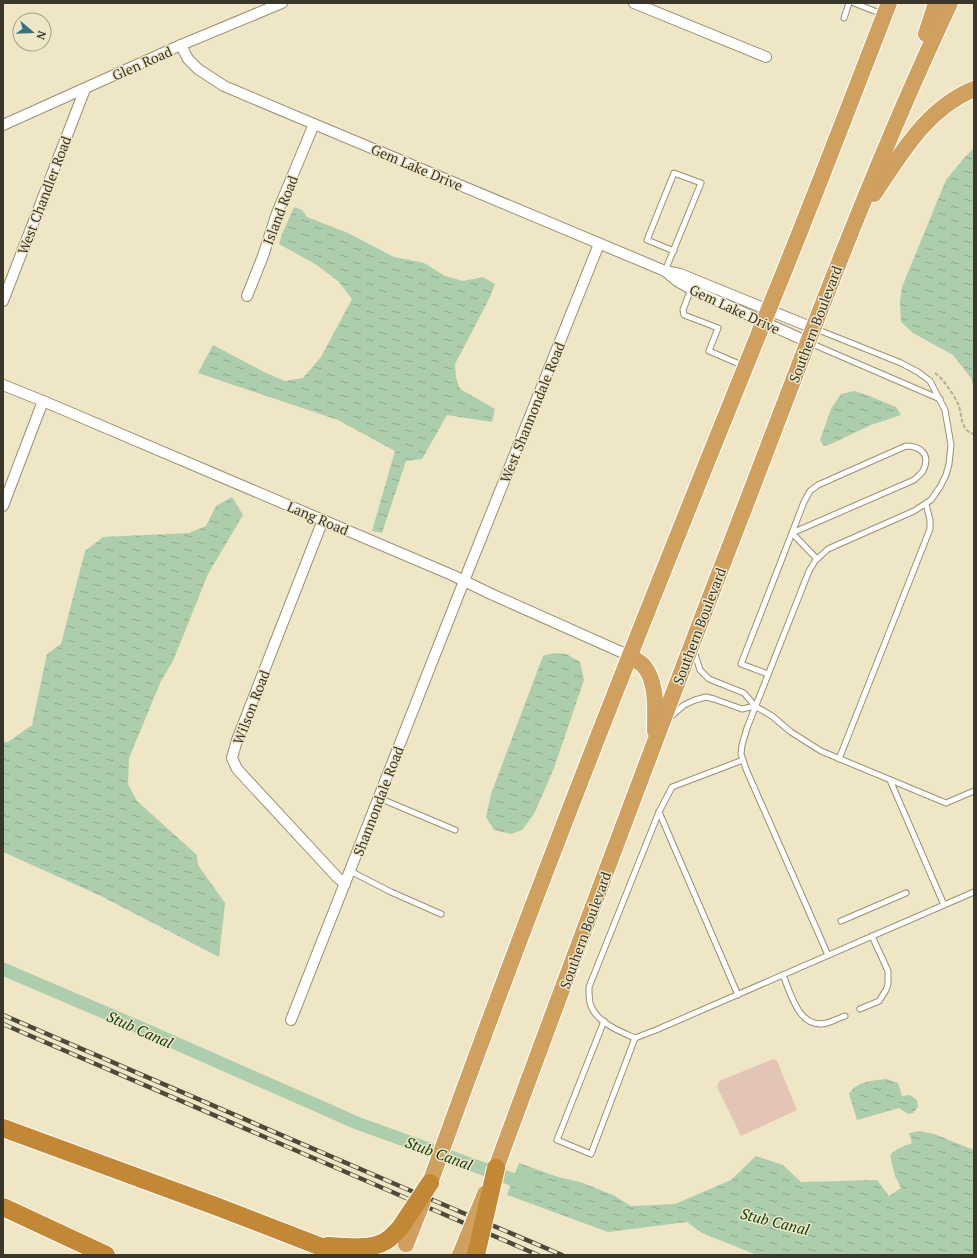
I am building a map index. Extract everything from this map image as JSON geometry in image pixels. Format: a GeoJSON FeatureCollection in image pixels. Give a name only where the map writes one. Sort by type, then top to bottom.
{"type":"FeatureCollection","features":[{"type":"Feature","properties":{"kind":"highway"},"geometry":{"type":"LineString","coordinates":[[898,119],[936,3]]}},
{"type":"Feature","properties":{"kind":"highway","name":"Southern Boulevard"},"geometry":{"type":"LineString","coordinates":[[460,1255],[496,1168],[661,725],[810,335],[898,119],[950,3]]}},
{"type":"Feature","properties":{"kind":"highway"},"geometry":{"type":"LineString","coordinates":[[316,1246],[365,1247],[382,1243],[400,1246],[400,1228],[430,1183],[457,1107],[630,656],[887,9]]}},
{"type":"Feature","properties":{"kind":"highway"},"geometry":{"type":"LineString","coordinates":[[856,220],[910,142],[923,126],[938,110],[974,89]]}},
{"type":"Feature","properties":{"kind":"highway"},"geometry":{"type":"LineString","coordinates":[[630,656],[643,666],[651,680],[656,700],[655,742]]}},
{"type":"Feature","properties":{"kind":"highway"},"geometry":{"type":"LineString","coordinates":[[3,1128],[212,1204],[342,1255]]}},
{"type":"Feature","properties":{"kind":"highway"},"geometry":{"type":"LineString","coordinates":[[476,1255],[496,1168]]}},
{"type":"Feature","properties":{"kind":"highway"},"geometry":{"type":"LineString","coordinates":[[3,1207],[106,1255]]}},
{"type":"Feature","properties":{"kind":"street","name":"Glen Road"},"geometry":{"type":"LineString","coordinates":[[3,125],[181,45],[282,3]]}},
{"type":"Feature","properties":{"kind":"street"},"geometry":{"type":"LineString","coordinates":[[634,3],[766,57]]}},
{"type":"Feature","properties":{"kind":"street","name":"Gem Lake Drive"},"geometry":{"type":"LineString","coordinates":[[181,45],[188,59],[198,69],[224,86],[665,272],[691,289],[766,316],[810,335]]}},
{"type":"Feature","properties":{"kind":"street","name":"West Chandler Road"},"geometry":{"type":"LineString","coordinates":[[3,302],[85,89]]}},
{"type":"Feature","properties":{"kind":"street","name":"Island Road"},"geometry":{"type":"LineString","coordinates":[[247,296],[277,213],[314,124]]}},
{"type":"Feature","properties":{"kind":"street","name":"West Shannondale Road"},"geometry":{"type":"LineString","coordinates":[[464,581],[599,244]]}},
{"type":"Feature","properties":{"kind":"street","name":"Gem Lake Drive"},"geometry":{"type":"LineString","coordinates":[[665,272],[680,274],[766,316],[810,335]]}},
{"type":"Feature","properties":{"kind":"street","name":"Lang Road"},"geometry":{"type":"LineString","coordinates":[[3,385],[323,520],[464,581],[630,656]]}},
{"type":"Feature","properties":{"kind":"street"},"geometry":{"type":"LineString","coordinates":[[3,506],[43,402]]}},
{"type":"Feature","properties":{"kind":"street","name":"Wilson Road"},"geometry":{"type":"LineString","coordinates":[[323,520],[237,740],[232,758],[237,768],[345,884]]}},
{"type":"Feature","properties":{"kind":"street","name":"Shannondale Road"},"geometry":{"type":"LineString","coordinates":[[291,1020],[464,581]]}},
{"type":"Feature","properties":{"kind":"lane"},"geometry":{"type":"LineString","coordinates":[[844,18],[850,3]]}},
{"type":"Feature","properties":{"kind":"lane"},"geometry":{"type":"LineString","coordinates":[[854,3],[887,9]]}},
{"type":"Feature","properties":{"kind":"lane"},"geometry":{"type":"LineString","coordinates":[[665,272],[674,251],[701,183],[674,173],[647,240],[674,251]]}},
{"type":"Feature","properties":{"kind":"lane"},"geometry":{"type":"LineString","coordinates":[[691,289],[683,310],[684,315],[718,328],[709,351],[746,366]]}},
{"type":"Feature","properties":{"kind":"lane"},"geometry":{"type":"LineString","coordinates":[[810,335],[940,399]]}},
{"type":"Feature","properties":{"kind":"lane"},"geometry":{"type":"LineString","coordinates":[[810,335],[901,363],[918,372],[930,381],[945,410],[951,444],[946,476],[931,500],[914,511],[828,549],[809,571],[755,706],[742,745],[741,754],[743,760],[828,955]]}},
{"type":"Feature","properties":{"kind":"lane"},"geometry":{"type":"LineString","coordinates":[[768,674],[741,664],[804,502],[810,491],[818,484],[906,446],[915,446],[922,450],[925,456],[926,464],[923,472],[914,480],[792,533]]}},
{"type":"Feature","properties":{"kind":"lane"},"geometry":{"type":"LineString","coordinates":[[839,759],[930,530],[930,520],[926,504]]}},
{"type":"Feature","properties":{"kind":"lane"},"geometry":{"type":"LineString","coordinates":[[792,533],[818,559]]}},
{"type":"Feature","properties":{"kind":"lane"},"geometry":{"type":"LineString","coordinates":[[692,645],[700,670],[704,675],[709,679],[744,692],[755,706],[772,716],[791,732],[821,751],[946,803],[974,792]]}},
{"type":"Feature","properties":{"kind":"lane"},"geometry":{"type":"LineString","coordinates":[[661,725],[684,705],[700,698],[706,697],[714,699],[742,709],[755,706]]}},
{"type":"Feature","properties":{"kind":"lane"},"geometry":{"type":"LineString","coordinates":[[743,760],[672,787],[659,812],[589,987],[590,1003],[597,1016],[615,1029],[635,1038],[738,995],[973,892],[974,899]]}},
{"type":"Feature","properties":{"kind":"lane"},"geometry":{"type":"LineString","coordinates":[[890,780],[944,905]]}},
{"type":"Feature","properties":{"kind":"lane"},"geometry":{"type":"LineString","coordinates":[[379,798],[455,830]]}},
{"type":"Feature","properties":{"kind":"lane"},"geometry":{"type":"LineString","coordinates":[[659,812],[738,995]]}},
{"type":"Feature","properties":{"kind":"lane"},"geometry":{"type":"LineString","coordinates":[[350,871],[391,892],[441,914]]}},
{"type":"Feature","properties":{"kind":"lane"},"geometry":{"type":"LineString","coordinates":[[841,921],[906,893]]}},
{"type":"Feature","properties":{"kind":"lane"},"geometry":{"type":"LineString","coordinates":[[860,1009],[879,1001],[888,984],[888,971],[872,936]]}},
{"type":"Feature","properties":{"kind":"lane"},"geometry":{"type":"LineString","coordinates":[[783,975],[796,1008],[810,1021],[818,1024],[827,1023],[845,1016]]}},
{"type":"Feature","properties":{"kind":"lane"},"geometry":{"type":"LineString","coordinates":[[604,1021],[557,1140],[592,1154],[635,1038]]}},
{"type":"Feature","properties":{"kind":"shaded area"},"geometry":{"type":"Polygon","coordinates":[[[773,1059],[777,1061],[797,1110],[741,1136],[717,1087],[719,1081],[773,1059]]]}},
{"type":"Feature","properties":{"kind":"water"},"geometry":{"type":"Polygon","coordinates":[[[974,148],[974,389],[971,378],[953,355],[913,333],[901,322],[900,302],[902,287],[946,180],[974,148]]]}},
{"type":"Feature","properties":{"kind":"water"},"geometry":{"type":"Polygon","coordinates":[[[294,207],[302,210],[307,217],[348,233],[394,257],[424,263],[445,276],[463,281],[483,277],[495,284],[490,297],[455,364],[456,377],[460,389],[495,409],[492,422],[447,415],[422,459],[406,461],[382,533],[372,531],[395,451],[338,420],[198,373],[213,345],[264,372],[285,381],[303,378],[321,357],[352,299],[338,281],[315,264],[279,244],[294,207]]]}},
{"type":"Feature","properties":{"kind":"water"},"geometry":{"type":"Polygon","coordinates":[[[854,391],[896,407],[901,415],[871,425],[824,446],[820,440],[831,409],[841,394],[854,391]]]}},
{"type":"Feature","properties":{"kind":"water"},"geometry":{"type":"Polygon","coordinates":[[[232,497],[243,515],[208,574],[173,661],[161,681],[129,758],[128,784],[137,801],[197,855],[198,865],[225,903],[219,957],[101,896],[3,852],[3,742],[8,742],[32,725],[47,654],[61,644],[85,551],[103,537],[189,533],[206,526],[216,506],[232,497]]]}},
{"type":"Feature","properties":{"kind":"water"},"geometry":{"type":"Polygon","coordinates":[[[553,653],[566,654],[580,662],[584,680],[554,768],[534,814],[522,830],[511,834],[494,830],[486,817],[491,794],[543,656],[553,653]]]}},
{"type":"Feature","properties":{"kind":"water"},"geometry":{"type":"Polygon","coordinates":[[[886,1079],[898,1083],[902,1096],[910,1095],[917,1100],[918,1107],[913,1113],[908,1114],[899,1108],[857,1120],[849,1094],[856,1086],[870,1081],[886,1079]]]}},
{"type":"Feature","properties":{"kind":"water"},"geometry":{"type":"Polygon","coordinates":[[[920,1131],[934,1134],[974,1150],[974,1255],[757,1255],[702,1233],[687,1222],[608,1232],[507,1195],[519,1163],[558,1177],[580,1182],[613,1195],[631,1206],[675,1204],[731,1180],[756,1156],[783,1165],[801,1182],[877,1180],[889,1196],[901,1188],[895,1176],[890,1155],[897,1149],[912,1143],[909,1133],[920,1131]]]}},
{"type":"Feature","properties":{"kind":"waterway","name":"Stub Canal"},"geometry":{"type":"LineString","coordinates":[[3,969],[357,1123],[528,1185]]}},
{"type":"Feature","properties":{"kind":"railway"},"geometry":{"type":"LineString","coordinates":[[3,1015],[562,1255]]}},
{"type":"Feature","properties":{"kind":"railway"},"geometry":{"type":"LineString","coordinates":[[3,1024],[538,1255]]}}]}
